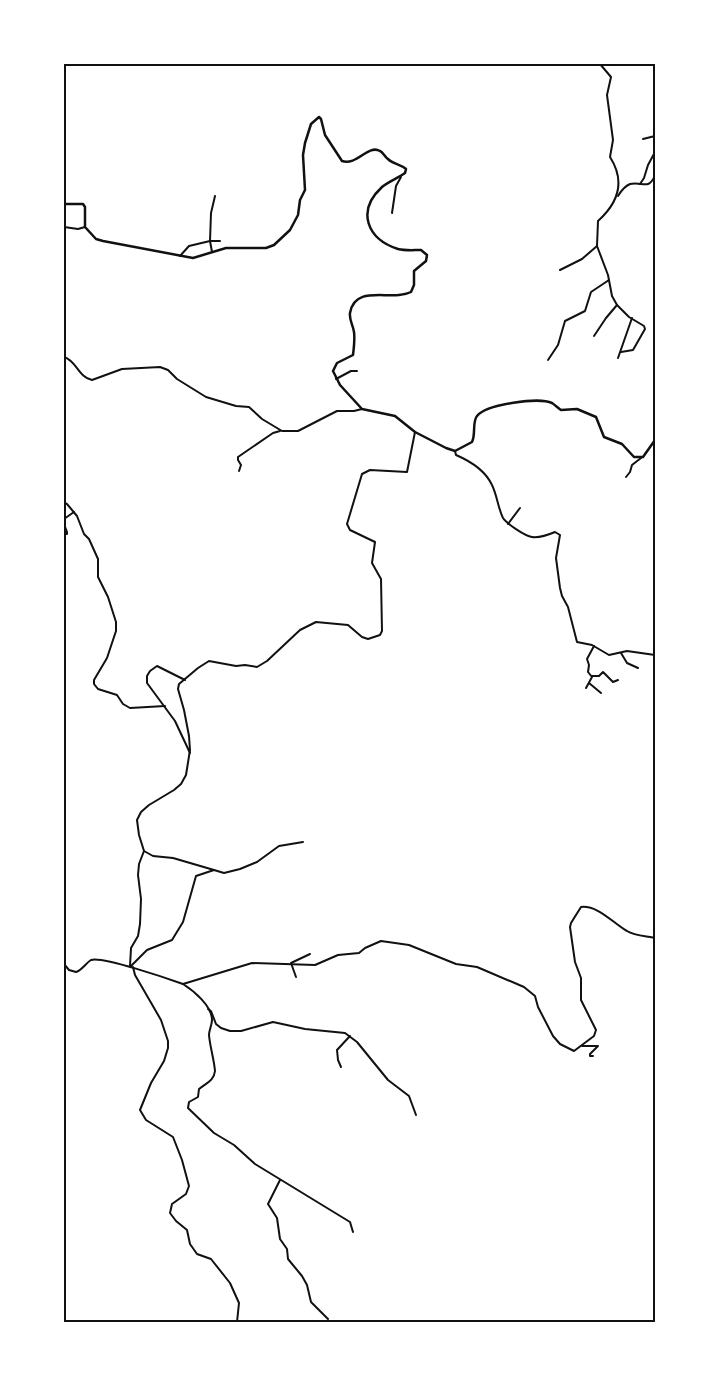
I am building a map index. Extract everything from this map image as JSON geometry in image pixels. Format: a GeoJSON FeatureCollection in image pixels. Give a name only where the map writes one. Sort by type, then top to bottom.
{"type":"FeatureCollection","features":[{"type":"Feature","properties":{"kind":"street"},"geometry":{"type":"LineString","coordinates":[[600,64],[611,77],[607,95],[613,140],[610,157],[616,165],[618,174],[616,198]]}},
{"type":"Feature","properties":{"kind":"street"},"geometry":{"type":"LineString","coordinates":[[64,204],[81,203],[84,205],[85,227],[100,240],[198,258],[226,248],[270,247],[282,240],[298,215],[300,200],[304,190],[304,143],[308,129],[316,118],[321,119],[325,134],[342,161],[351,162],[368,152],[379,150],[388,160],[406,169],[406,172],[396,186],[392,213]]}},
{"type":"Feature","properties":{"kind":"street"},"geometry":{"type":"LineString","coordinates":[[643,139],[655,136]]}},
{"type":"Feature","properties":{"kind":"street"},"geometry":{"type":"LineString","coordinates":[[640,184],[655,152]]}},
{"type":"Feature","properties":{"kind":"street"},"geometry":{"type":"LineString","coordinates":[[362,409],[336,380],[333,374],[334,366],[340,360],[352,356],[354,353],[355,339],[350,318],[352,306],[361,297],[372,295],[400,296],[410,292],[414,284],[414,270],[428,258],[421,250],[405,250],[390,245],[377,237],[368,224],[372,200],[382,187],[403,174]]}},
{"type":"Feature","properties":{"kind":"street"},"geometry":{"type":"LineString","coordinates":[[621,352],[633,350],[645,331],[644,326],[617,305],[612,296],[609,280],[597,246],[598,222],[626,186],[630,184],[646,185],[650,183],[655,174]]}},
{"type":"Feature","properties":{"kind":"street"},"geometry":{"type":"LineString","coordinates":[[212,252],[210,241],[211,213],[215,196]]}},
{"type":"Feature","properties":{"kind":"street"},"geometry":{"type":"LineString","coordinates":[[64,227],[78,229],[85,227]]}},
{"type":"Feature","properties":{"kind":"street"},"geometry":{"type":"LineString","coordinates":[[180,256],[189,246],[210,241],[220,241]]}},
{"type":"Feature","properties":{"kind":"street"},"geometry":{"type":"LineString","coordinates":[[560,270],[582,259],[597,246]]}},
{"type":"Feature","properties":{"kind":"street"},"geometry":{"type":"LineString","coordinates":[[548,360],[558,345],[565,321],[585,311],[591,292],[609,280]]}},
{"type":"Feature","properties":{"kind":"street"},"geometry":{"type":"LineString","coordinates":[[594,336],[617,305]]}},
{"type":"Feature","properties":{"kind":"street"},"geometry":{"type":"LineString","coordinates":[[618,358],[632,318]]}},
{"type":"Feature","properties":{"kind":"street"},"geometry":{"type":"LineString","coordinates":[[64,357],[74,362],[85,377],[92,380],[122,370],[154,366],[164,368],[177,379],[206,397],[252,409],[262,419],[280,431]]}},
{"type":"Feature","properties":{"kind":"street"},"geometry":{"type":"LineString","coordinates":[[336,380],[351,371],[357,371]]}},
{"type":"Feature","properties":{"kind":"street"},"geometry":{"type":"LineString","coordinates":[[455,451],[472,442],[475,434],[475,419],[479,414],[502,404],[528,402],[551,403],[563,411],[577,409],[596,416],[604,436],[622,444],[632,456],[642,458]]}},
{"type":"Feature","properties":{"kind":"street"},"geometry":{"type":"LineString","coordinates":[[239,470],[241,464],[238,459],[239,456],[273,433],[298,431],[337,411],[362,409],[395,416],[415,432],[455,451],[456,455],[465,459],[485,475],[492,484],[503,518],[508,524],[531,537],[555,532],[560,535],[556,558],[561,592],[568,608],[577,642],[594,646],[609,655],[627,652],[655,655]]}},
{"type":"Feature","properties":{"kind":"street"},"geometry":{"type":"LineString","coordinates":[[237,1322],[239,1303],[230,1283],[210,1260],[197,1254],[190,1244],[187,1230],[170,1213],[174,1203],[186,1194],[189,1186],[173,1137],[146,1120],[140,1110],[151,1083],[164,1061],[168,1041],[164,1027],[131,966],[131,948],[138,936],[140,924],[141,899],[138,875],[139,864],[144,851],[137,827],[139,816],[149,805],[181,784],[186,775],[190,753],[189,736],[178,689],[179,684],[198,668],[209,661],[236,666],[247,665],[257,667],[267,661],[300,630],[317,622],[348,625],[362,637],[368,639],[380,636],[382,630],[381,579],[372,563],[375,542],[350,530],[347,524],[362,474],[370,470],[407,472],[415,432]]}},
{"type":"Feature","properties":{"kind":"street"},"geometry":{"type":"LineString","coordinates":[[626,477],[632,465],[645,455],[655,440]]}},
{"type":"Feature","properties":{"kind":"street"},"geometry":{"type":"LineString","coordinates":[[64,502],[68,504],[77,516],[84,534],[89,539],[98,559],[98,577],[108,597],[116,622],[116,631],[107,658],[94,680],[94,684],[98,689],[115,694],[123,704],[130,708],[164,706]]}},
{"type":"Feature","properties":{"kind":"street"},"geometry":{"type":"LineString","coordinates":[[508,524],[520,508]]}},
{"type":"Feature","properties":{"kind":"street"},"geometry":{"type":"LineString","coordinates":[[64,519],[74,512]]}},
{"type":"Feature","properties":{"kind":"street"},"geometry":{"type":"LineString","coordinates":[[64,524],[68,532],[64,534]]}},
{"type":"Feature","properties":{"kind":"street"},"geometry":{"type":"LineString","coordinates":[[594,646],[587,659],[588,672],[592,676],[599,676],[603,672],[613,682],[618,680]]}},
{"type":"Feature","properties":{"kind":"street"},"geometry":{"type":"LineString","coordinates":[[621,653],[627,664],[638,668]]}},
{"type":"Feature","properties":{"kind":"street"},"geometry":{"type":"LineString","coordinates":[[185,680],[158,666],[150,671],[147,676],[147,683],[179,728],[190,753]]}},
{"type":"Feature","properties":{"kind":"street"},"geometry":{"type":"LineString","coordinates":[[586,688],[592,676]]}},
{"type":"Feature","properties":{"kind":"street"},"geometry":{"type":"LineString","coordinates":[[655,678],[655,685]]}},
{"type":"Feature","properties":{"kind":"street"},"geometry":{"type":"LineString","coordinates":[[589,683],[602,693]]}},
{"type":"Feature","properties":{"kind":"street"},"geometry":{"type":"LineString","coordinates":[[144,851],[153,856],[169,857],[224,874],[257,862],[277,847],[303,842]]}},
{"type":"Feature","properties":{"kind":"street"},"geometry":{"type":"LineString","coordinates":[[131,966],[147,950],[172,940],[182,922],[192,895],[195,877],[214,870]]}},
{"type":"Feature","properties":{"kind":"street"},"geometry":{"type":"LineString","coordinates":[[183,984],[252,963],[315,965],[338,955],[359,953],[372,944],[382,941],[409,945],[456,964],[477,966],[524,987],[535,996],[551,1032],[560,1044],[572,1051],[582,1046],[594,1036],[596,1030],[581,998],[581,978],[575,962],[570,925],[576,913],[581,907],[587,907],[610,919],[628,932],[655,938]]}},
{"type":"Feature","properties":{"kind":"street"},"geometry":{"type":"LineString","coordinates":[[291,964],[310,954]]}},
{"type":"Feature","properties":{"kind":"street"},"geometry":{"type":"LineString","coordinates":[[64,964],[69,970],[78,972],[90,961],[96,959],[131,966],[183,984],[212,1011],[216,1024],[230,1031],[241,1031],[273,1022],[304,1029],[342,1032],[350,1036],[388,1080],[409,1096],[416,1115]]}},
{"type":"Feature","properties":{"kind":"street"},"geometry":{"type":"LineString","coordinates":[[291,964],[296,977]]}},
{"type":"Feature","properties":{"kind":"street"},"geometry":{"type":"LineString","coordinates":[[208,1009],[212,1018],[209,1034],[215,1073],[209,1083],[200,1090],[198,1097],[189,1102],[188,1108],[214,1133],[234,1145],[256,1164],[345,1219],[350,1223],[353,1232]]}},
{"type":"Feature","properties":{"kind":"street"},"geometry":{"type":"LineString","coordinates":[[341,1067],[337,1050],[350,1036]]}},
{"type":"Feature","properties":{"kind":"street"},"geometry":{"type":"LineString","coordinates":[[582,1046],[598,1046],[590,1054],[590,1056],[594,1056]]}},
{"type":"Feature","properties":{"kind":"street"},"geometry":{"type":"LineString","coordinates":[[280,1180],[268,1204],[277,1218],[280,1239],[287,1249],[289,1260],[307,1285],[311,1302],[328,1319]]}}]}
